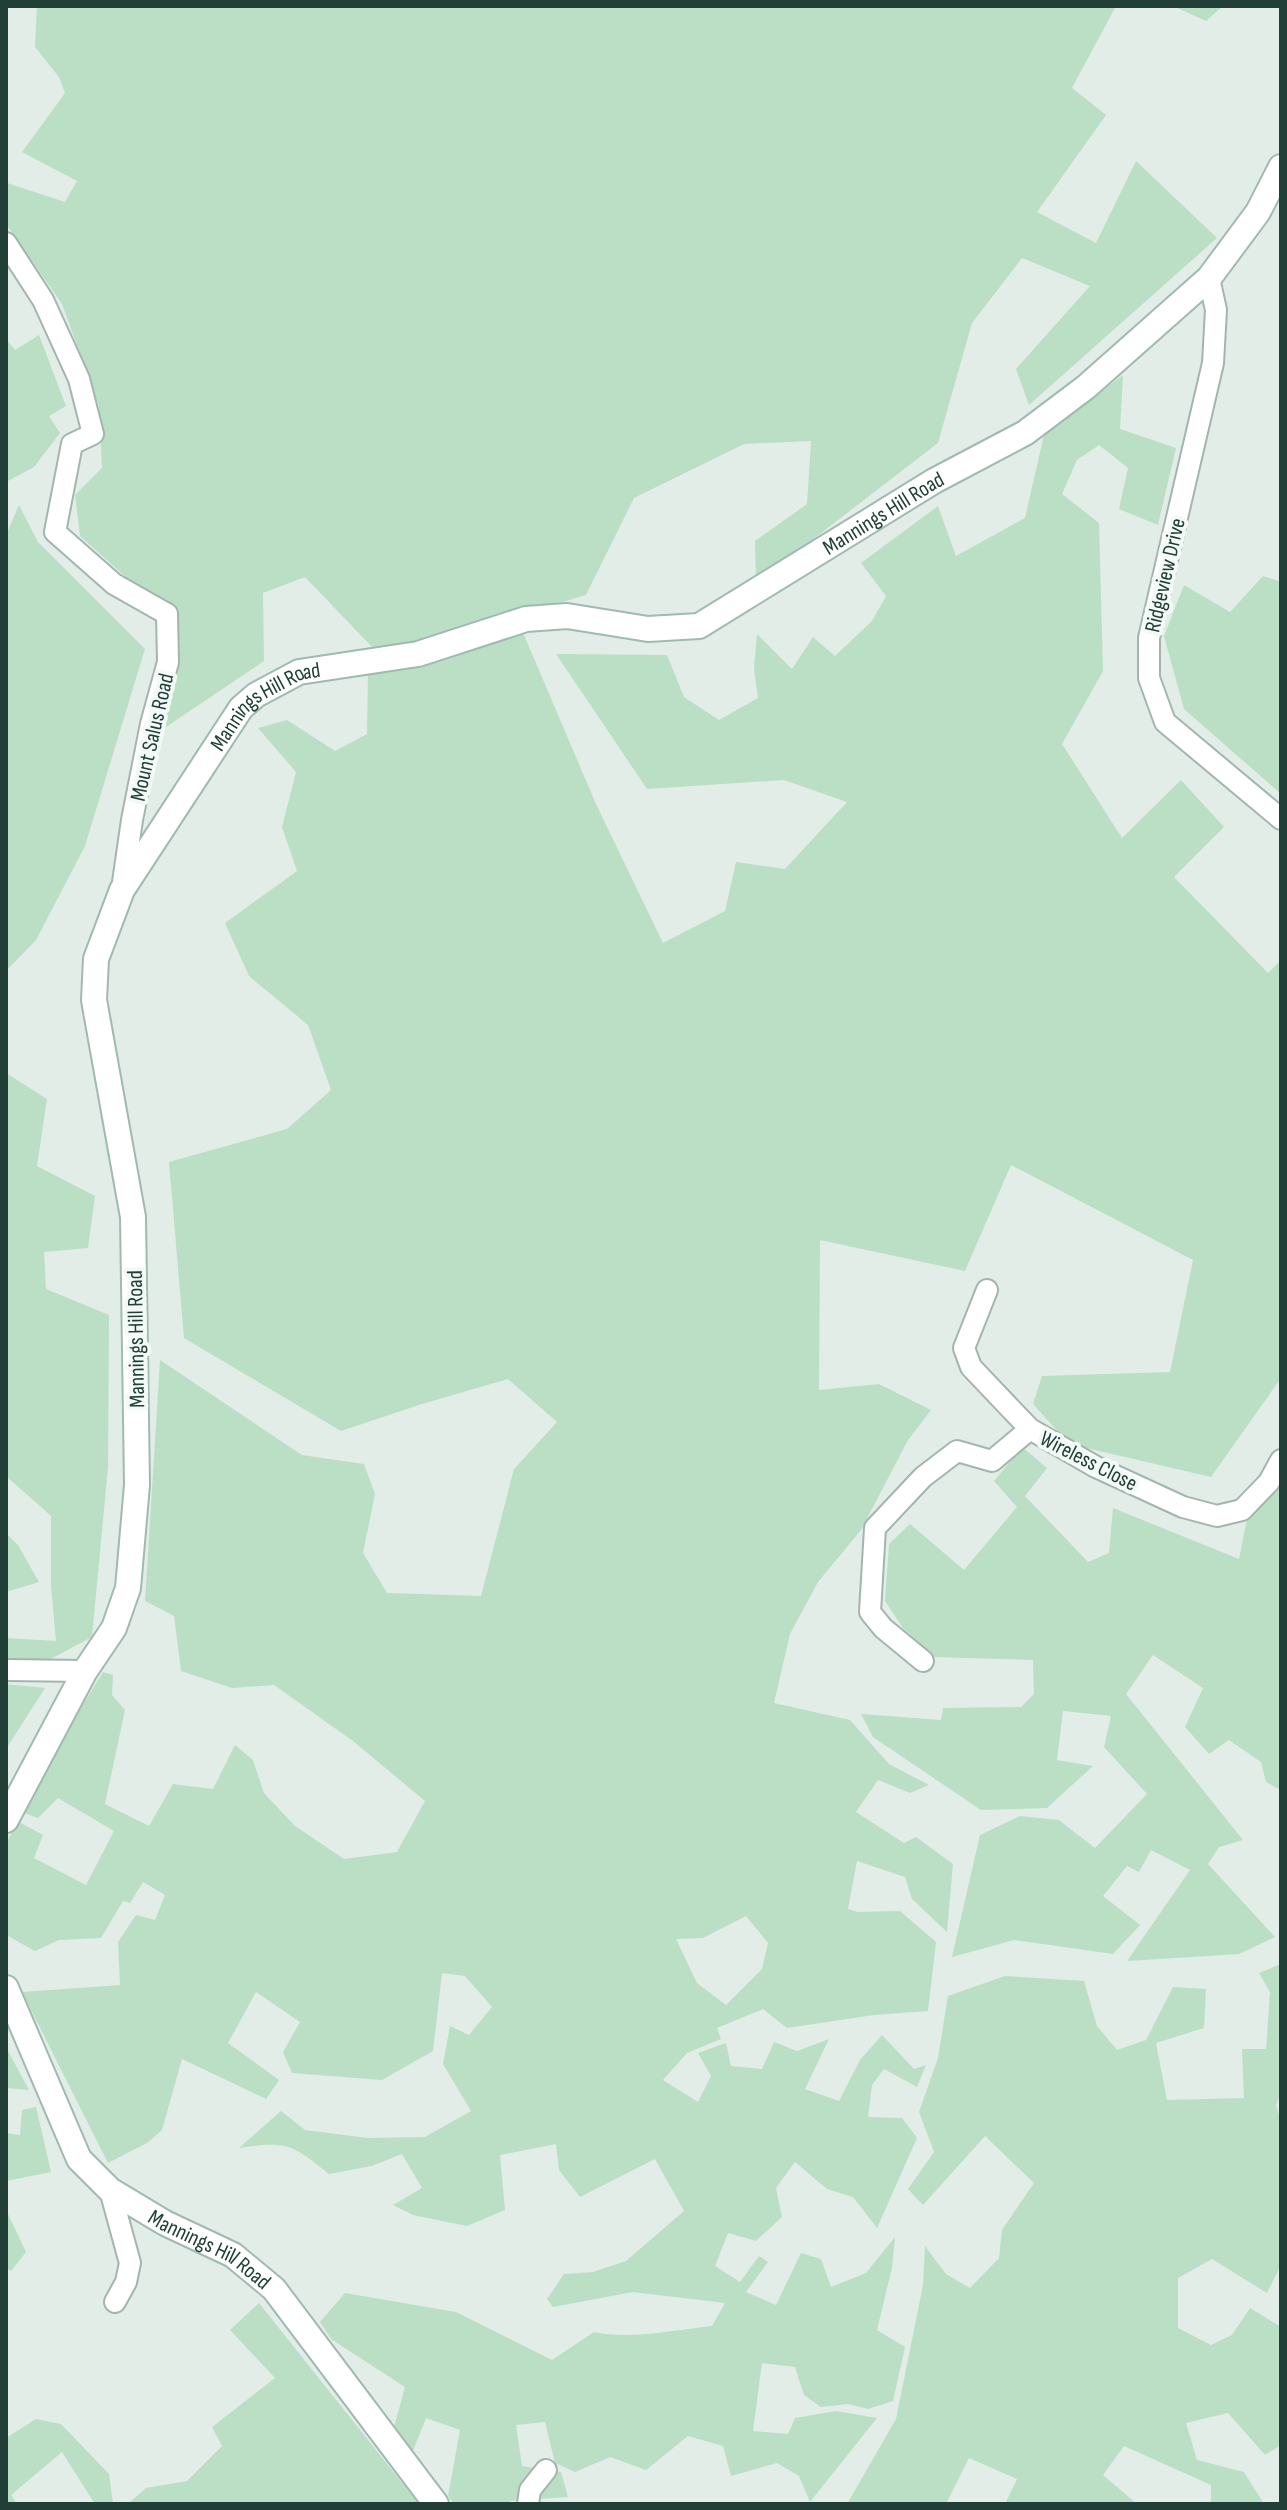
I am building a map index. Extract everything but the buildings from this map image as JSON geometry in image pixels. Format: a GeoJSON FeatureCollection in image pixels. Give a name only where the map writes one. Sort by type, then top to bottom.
{"type":"FeatureCollection","features":[{"type":"Feature","properties":{"kind":"main road","name":"Mannings Hill Road"},"geometry":{"type":"LineString","coordinates":[[6,1820],[85,1671],[114,1628],[128,1588],[137,1485],[133,1217],[94,1000],[96,959],[122,890],[241,708],[256,695],[299,672],[418,654],[526,619],[567,616],[648,629],[699,626],[934,481],[1025,433],[1086,387],[1209,278],[1258,212],[1281,167]]}},
{"type":"Feature","properties":{"kind":"main road","name":"Mannings Hill Road"},"geometry":{"type":"LineString","coordinates":[[6,1988],[79,2159],[110,2190],[165,2223],[233,2255],[274,2289],[436,2504]]}},
{"type":"Feature","properties":{"kind":"street","name":"Mount Salus Road"},"geometry":{"type":"LineString","coordinates":[[6,243],[43,300],[79,379],[93,434],[72,444],[55,532],[114,584],[167,614],[168,662],[151,724],[122,890]]}},
{"type":"Feature","properties":{"kind":"street","name":"Ridgeview Drive"},"geometry":{"type":"LineString","coordinates":[[1209,278],[1216,310],[1213,363],[1149,638],[1149,678],[1165,722],[1281,819]]}},
{"type":"Feature","properties":{"kind":"street"},"geometry":{"type":"LineString","coordinates":[[987,1290],[964,1348],[971,1367],[1030,1429]]}},
{"type":"Feature","properties":{"kind":"street","name":"Wireless Close"},"geometry":{"type":"LineString","coordinates":[[923,1661],[883,1628],[870,1612],[875,1528],[923,1477],[957,1451],[992,1461],[1030,1429],[1096,1467],[1183,1507],[1217,1516],[1242,1510],[1269,1482],[1281,1460]]}},
{"type":"Feature","properties":{"kind":"street"},"geometry":{"type":"LineString","coordinates":[[6,1670],[85,1671]]}},
{"type":"Feature","properties":{"kind":"street"},"geometry":{"type":"LineString","coordinates":[[110,2190],[130,2263],[126,2282],[115,2302]]}},
{"type":"Feature","properties":{"kind":"street"},"geometry":{"type":"LineString","coordinates":[[528,2504],[530,2490],[546,2470]]}},
{"type":"Feature","properties":{"kind":"green space"},"geometry":{"type":"Polygon","coordinates":[[[37,6],[1116,6],[1072,88],[1106,115],[1037,212],[1096,243],[1136,161],[1217,238],[1029,405],[1016,369],[1090,286],[1022,258],[972,323],[938,443],[756,583],[755,541],[807,504],[811,441],[744,444],[634,498],[586,595],[400,650],[374,649],[305,577],[263,593],[264,661],[160,731],[167,614],[80,536],[75,495],[102,468],[99,406],[62,304],[6,224],[7,183],[65,202],[77,181],[22,152],[65,93],[59,77],[35,47],[37,6]]]}},
{"type":"Feature","properties":{"kind":"green space"},"geometry":{"type":"Polygon","coordinates":[[[1173,6],[1223,6],[1206,21],[1173,6]]]}},
{"type":"Feature","properties":{"kind":"green space"},"geometry":{"type":"Polygon","coordinates":[[[39,335],[66,406],[49,416],[60,433],[34,467],[6,482],[6,339],[15,350],[39,335]]]}},
{"type":"Feature","properties":{"kind":"green space"},"geometry":{"type":"Polygon","coordinates":[[[1123,375],[1120,429],[1176,448],[1158,525],[1119,509],[1128,468],[1099,445],[1077,460],[1062,494],[1099,523],[1103,671],[1062,744],[1122,838],[1181,780],[1224,827],[1174,877],[1268,973],[1281,960],[1281,1378],[1211,1477],[1069,1444],[1033,1404],[1042,1376],[1170,1372],[1193,1260],[1011,1165],[965,1271],[820,1240],[819,1390],[879,1384],[931,1410],[908,1440],[861,1530],[818,1582],[790,1634],[774,1703],[850,1720],[889,1764],[929,1785],[910,1793],[878,1780],[856,1812],[904,1843],[916,1837],[953,1864],[947,1932],[912,1899],[905,1877],[857,1861],[848,1909],[858,1912],[900,1911],[936,1942],[928,2011],[874,2015],[787,2028],[763,2009],[717,2028],[721,2039],[687,2053],[663,2080],[698,2102],[711,2076],[698,2053],[726,2043],[731,2066],[762,2069],[774,2042],[797,2051],[829,2039],[805,2089],[839,2101],[860,2060],[882,2035],[914,2069],[926,2065],[917,2087],[884,2069],[872,2085],[868,2117],[902,2118],[917,2138],[877,2228],[853,2197],[827,2189],[795,2162],[776,2188],[782,2217],[756,2241],[728,2233],[715,2266],[740,2282],[759,2256],[768,2262],[746,2292],[776,2305],[801,2253],[821,2259],[831,2287],[866,2273],[895,2237],[892,2268],[877,2330],[905,2347],[893,2401],[868,2409],[848,2404],[821,2407],[804,2395],[795,2367],[762,2363],[753,2431],[788,2434],[795,2418],[836,2411],[877,2418],[810,2502],[799,2476],[777,2463],[731,2476],[723,2446],[688,2436],[646,2470],[610,2457],[575,2472],[555,2463],[545,2422],[516,2425],[522,2466],[561,2472],[568,2497],[510,2501],[510,2504],[454,2504],[448,2496],[460,2430],[426,2418],[411,2456],[393,2431],[405,2387],[331,2339],[320,2322],[345,2293],[456,2312],[552,2360],[594,2332],[638,2335],[712,2326],[725,2303],[633,2292],[553,2307],[547,2299],[564,2274],[593,2272],[626,2261],[684,2211],[655,2159],[580,2197],[559,2170],[556,2144],[500,2155],[505,2210],[467,2226],[413,2215],[393,2205],[422,2188],[402,2154],[372,2166],[329,2174],[288,2147],[268,2145],[239,2148],[281,2111],[305,2130],[368,2138],[425,2137],[471,2111],[443,2064],[450,2026],[469,2035],[492,2007],[465,1976],[442,1973],[433,2051],[382,2080],[292,2073],[283,2052],[300,2022],[256,1992],[228,2043],[279,2080],[266,2099],[182,2059],[162,2130],[147,2143],[108,2163],[22,1992],[120,1985],[118,1942],[136,1915],[155,1920],[165,1895],[143,1882],[130,1903],[123,1901],[101,1938],[59,1940],[35,1951],[6,1935],[6,1844],[17,1821],[43,1835],[34,1858],[86,1885],[114,1831],[58,1798],[38,1818],[18,1811],[103,1672],[113,1675],[112,1695],[125,1710],[105,1804],[149,1826],[173,1784],[213,1789],[235,1745],[253,1760],[264,1793],[295,1826],[344,1859],[397,1852],[425,1801],[353,1741],[274,1685],[232,1688],[181,1671],[174,1616],[145,1601],[160,1360],[302,1455],[364,1464],[375,1494],[363,1553],[387,1593],[481,1596],[514,1469],[557,1422],[508,1379],[341,1431],[184,1338],[169,1162],[287,1129],[331,1090],[308,1025],[249,976],[225,923],[297,871],[282,827],[296,772],[258,728],[287,720],[335,751],[367,734],[368,669],[521,628],[596,804],[663,943],[725,911],[736,862],[785,869],[847,802],[784,780],[647,789],[556,654],[667,655],[684,697],[719,720],[758,698],[754,669],[757,634],[792,669],[813,637],[835,656],[872,621],[886,596],[861,563],[938,506],[956,556],[1025,518],[1044,435],[1123,375]],[[746,1916],[703,1938],[676,1939],[697,1983],[726,2005],[762,1969],[768,1943],[746,1916]]]}},
{"type":"Feature","properties":{"kind":"green space"},"geometry":{"type":"Polygon","coordinates":[[[19,505],[38,542],[145,649],[85,846],[36,940],[6,971],[6,535],[19,505]]]}},
{"type":"Feature","properties":{"kind":"green space"},"geometry":{"type":"Polygon","coordinates":[[[1263,576],[1281,582],[1281,794],[1184,709],[1164,636],[1184,585],[1230,612],[1263,576]]]}},
{"type":"Feature","properties":{"kind":"green space"},"geometry":{"type":"Polygon","coordinates":[[[6,1073],[47,1099],[37,1166],[95,1196],[88,1248],[44,1252],[46,1289],[109,1315],[108,1467],[92,1637],[43,1663],[6,1658],[6,1638],[56,1641],[51,1586],[51,1516],[6,1476],[6,1073]]]}},
{"type":"Feature","properties":{"kind":"green space"},"geometry":{"type":"Polygon","coordinates":[[[1022,1447],[1047,1468],[1025,1496],[1088,1562],[1109,1553],[1113,1508],[1239,1559],[1248,1514],[1281,1478],[1281,1790],[1266,1782],[1261,1762],[1229,1740],[1209,1754],[1185,1727],[1203,1688],[1153,1655],[1126,1694],[1243,1840],[1219,1847],[1208,1864],[1275,1937],[1239,1954],[1127,1961],[1190,1870],[1151,1850],[1139,1872],[1127,1866],[1103,1896],[1140,1925],[1113,1954],[1014,1940],[952,1957],[980,1835],[1020,1816],[1059,1820],[1095,1848],[1147,1794],[1104,1747],[1111,1716],[1063,1711],[1057,1760],[1093,1766],[1047,1808],[981,1810],[873,1737],[861,1714],[941,1720],[943,1708],[1021,1707],[1034,1694],[1033,1660],[934,1657],[903,1628],[885,1601],[889,1544],[910,1524],[964,1570],[1017,1507],[994,1481],[1022,1447]]]}},
{"type":"Feature","properties":{"kind":"green space"},"geometry":{"type":"Polygon","coordinates":[[[6,1533],[18,1545],[39,1582],[6,1592],[6,1533]]]}},
{"type":"Feature","properties":{"kind":"green space"},"geometry":{"type":"Polygon","coordinates":[[[6,1684],[45,1688],[6,1749],[6,1684]]]}},
{"type":"Feature","properties":{"kind":"green space"},"geometry":{"type":"Polygon","coordinates":[[[1281,1964],[1281,2092],[1276,2105],[1281,2121],[1281,2265],[1267,2293],[1212,2259],[1178,2278],[1178,2328],[1211,2345],[1232,2335],[1250,2308],[1281,2327],[1281,2445],[1265,2455],[1228,2413],[1186,2423],[1197,2460],[1244,2472],[1264,2504],[1211,2504],[1211,2485],[1124,2446],[1103,2475],[1137,2504],[1005,2504],[1017,2479],[969,2458],[946,2504],[847,2504],[896,2419],[923,2285],[925,2246],[946,2274],[970,2288],[999,2258],[1002,2230],[1034,2183],[985,2136],[923,2205],[908,2189],[934,2152],[919,2112],[938,2058],[948,1996],[1005,1976],[1084,1981],[1097,2026],[1117,2050],[1146,2040],[1173,1987],[1206,1989],[1204,2028],[1156,2043],[1167,2100],[1244,2098],[1242,2049],[1266,2049],[1270,1992],[1259,1973],[1281,1964]]]}},
{"type":"Feature","properties":{"kind":"green space"},"geometry":{"type":"Polygon","coordinates":[[[6,2047],[29,2090],[6,2088],[6,2047]]]}},
{"type":"Feature","properties":{"kind":"green space"},"geometry":{"type":"Polygon","coordinates":[[[36,2107],[51,2172],[6,2181],[6,2133],[20,2135],[22,2110],[36,2107]]]}},
{"type":"Feature","properties":{"kind":"green space"},"geometry":{"type":"Polygon","coordinates":[[[6,2210],[26,2252],[11,2271],[6,2268],[6,2210]]]}},
{"type":"Feature","properties":{"kind":"green space"},"geometry":{"type":"Polygon","coordinates":[[[259,2303],[419,2504],[128,2504],[146,2488],[187,2481],[222,2446],[212,2427],[275,2378],[230,2330],[259,2303]]]}},
{"type":"Feature","properties":{"kind":"green space"},"geometry":{"type":"Polygon","coordinates":[[[36,2419],[61,2424],[109,2474],[113,2504],[95,2504],[62,2452],[11,2495],[17,2504],[6,2504],[6,2438],[36,2419]]]}}]}
